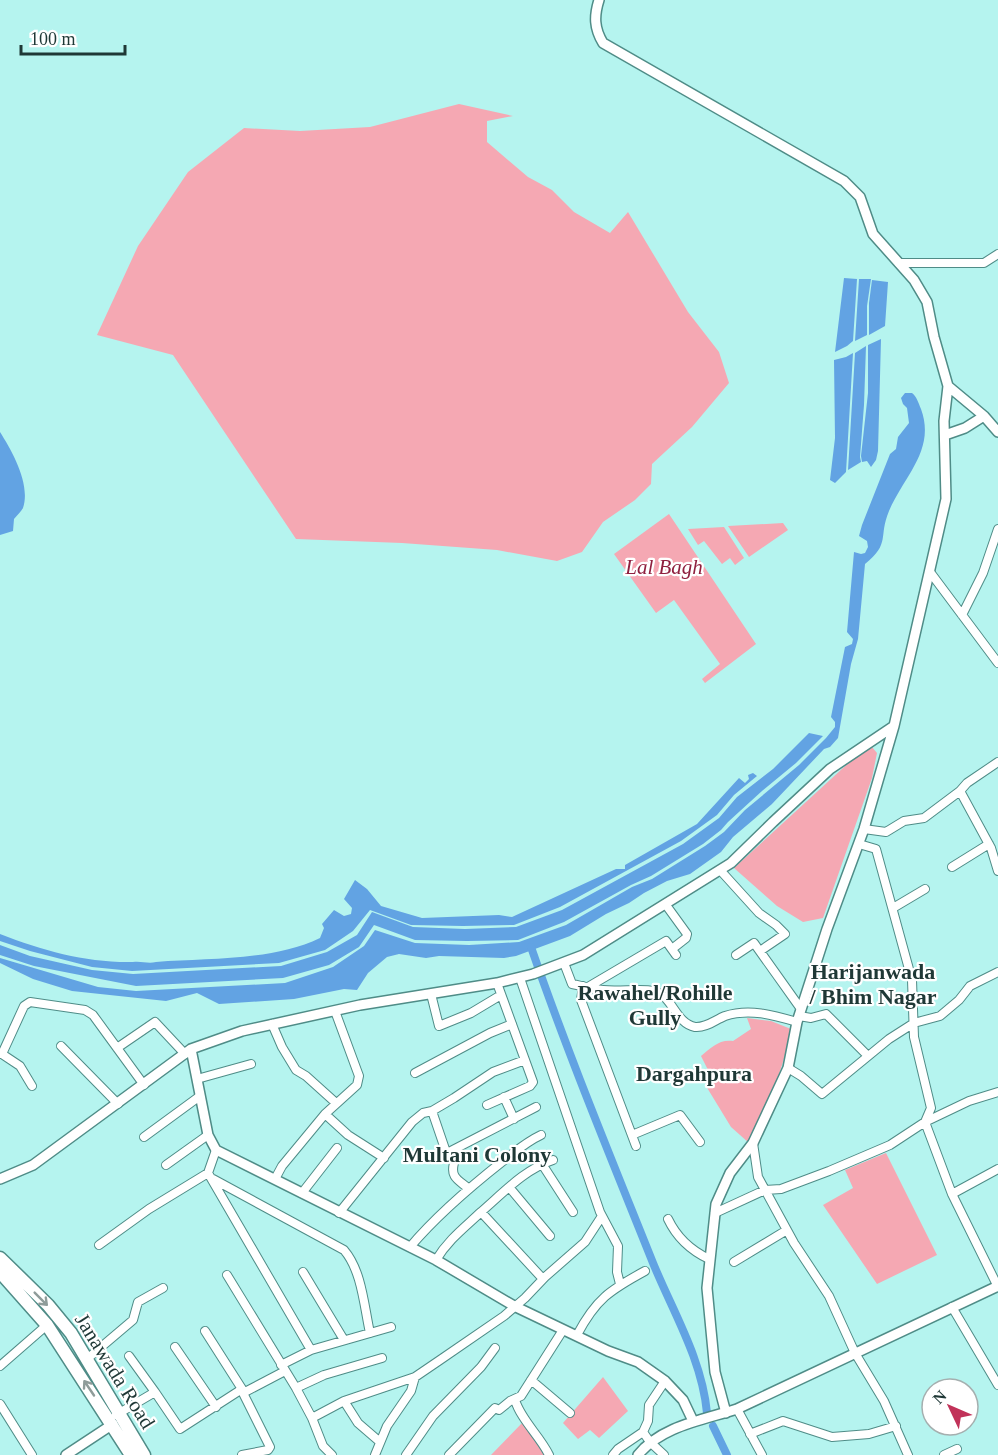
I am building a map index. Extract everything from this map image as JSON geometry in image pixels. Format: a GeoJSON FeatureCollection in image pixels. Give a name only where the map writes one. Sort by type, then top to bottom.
{"type":"FeatureCollection","features":[{"type":"Feature","properties":{"kind":"main road","name":"Janawada Road"},"geometry":{"type":"LineString","coordinates":[[0,1258],[71,1333],[87,1359],[131,1455]]}},
{"type":"Feature","properties":{"kind":"main road","name":"Janawada Road"},"geometry":{"type":"LineString","coordinates":[[0,1272],[47,1324],[114,1419],[144,1455]]}},
{"type":"Feature","properties":{"kind":"street"},"geometry":{"type":"LineString","coordinates":[[599,0],[596,10],[596,30],[603,43],[844,181],[860,197],[873,234],[914,280],[927,302],[948,386],[944,421],[946,499],[894,726],[864,829],[827,929],[799,1016],[788,1068],[753,1143],[730,1173],[716,1204],[707,1288],[715,1372],[726,1413]]}},
{"type":"Feature","properties":{"kind":"street"},"geometry":{"type":"LineString","coordinates":[[899,263],[984,263],[998,254]]}},
{"type":"Feature","properties":{"kind":"street"},"geometry":{"type":"LineString","coordinates":[[948,386],[984,416],[998,432]]}},
{"type":"Feature","properties":{"kind":"street"},"geometry":{"type":"LineString","coordinates":[[945,435],[965,428],[984,416]]}},
{"type":"Feature","properties":{"kind":"street"},"geometry":{"type":"LineString","coordinates":[[962,615],[983,573],[998,529]]}},
{"type":"Feature","properties":{"kind":"street"},"geometry":{"type":"LineString","coordinates":[[930,572],[998,663]]}},
{"type":"Feature","properties":{"kind":"street"},"geometry":{"type":"LineString","coordinates":[[0,1179],[33,1165],[188,1052],[242,1031],[335,1011],[520,978],[583,955],[731,863],[830,769],[894,726]]}},
{"type":"Feature","properties":{"kind":"street"},"geometry":{"type":"LineString","coordinates":[[864,829],[886,832],[904,821],[924,818],[967,783],[998,762]]}},
{"type":"Feature","properties":{"kind":"street"},"geometry":{"type":"LineString","coordinates":[[960,791],[989,844],[997,868]]}},
{"type":"Feature","properties":{"kind":"street"},"geometry":{"type":"LineString","coordinates":[[638,1455],[650,1442],[693,1421],[737,1409],[998,1286],[952,1194],[925,1122],[931,1108],[914,1037],[912,980],[876,849],[859,844]]}},
{"type":"Feature","properties":{"kind":"street"},"geometry":{"type":"LineString","coordinates":[[952,867],[989,844]]}},
{"type":"Feature","properties":{"kind":"street"},"geometry":{"type":"LineString","coordinates":[[720,870],[759,914],[785,934],[760,951]]}},
{"type":"Feature","properties":{"kind":"street"},"geometry":{"type":"LineString","coordinates":[[893,908],[925,889]]}},
{"type":"Feature","properties":{"kind":"street"},"geometry":{"type":"LineString","coordinates":[[636,1146],[581,1000],[586,987],[666,941],[674,952],[687,934],[666,905]]}},
{"type":"Feature","properties":{"kind":"street"},"geometry":{"type":"LineString","coordinates":[[736,955],[754,942],[799,1016]]}},
{"type":"Feature","properties":{"kind":"street"},"geometry":{"type":"LineString","coordinates":[[561,963],[572,984],[602,990],[653,991],[664,996],[688,1025],[697,1027],[705,1026],[724,1016],[745,1012],[811,1018],[826,1014],[868,1056]]}},
{"type":"Feature","properties":{"kind":"street"},"geometry":{"type":"LineString","coordinates":[[788,1068],[801,1076],[822,1095],[868,1056],[914,1023],[940,1016],[959,1000],[970,986],[998,972]]}},
{"type":"Feature","properties":{"kind":"street"},"geometry":{"type":"LineString","coordinates":[[520,978],[602,1216],[618,1245],[616,1272],[620,1284]]}},
{"type":"Feature","properties":{"kind":"street"},"geometry":{"type":"LineString","coordinates":[[487,1105],[533,1082],[497,983]]}},
{"type":"Feature","properties":{"kind":"street"},"geometry":{"type":"LineString","coordinates":[[431,994],[439,1026],[471,1013],[501,995]]}},
{"type":"Feature","properties":{"kind":"street"},"geometry":{"type":"LineString","coordinates":[[32,1086],[24,1071],[1,1054],[24,1006],[30,1002],[89,1012],[97,1019],[144,1085]]}},
{"type":"Feature","properties":{"kind":"street"},"geometry":{"type":"LineString","coordinates":[[275,1179],[282,1166],[325,1114],[357,1085],[359,1076],[335,1011]]}},
{"type":"Feature","properties":{"kind":"street"},"geometry":{"type":"LineString","coordinates":[[117,1048],[154,1022],[188,1052],[197,1080],[208,1135],[216,1150],[436,1260],[514,1306],[608,1351],[638,1362],[665,1381],[682,1401],[693,1421]]}},
{"type":"Feature","properties":{"kind":"street"},"geometry":{"type":"LineString","coordinates":[[272,1024],[296,1070],[336,1103]]}},
{"type":"Feature","properties":{"kind":"street"},"geometry":{"type":"LineString","coordinates":[[415,1073],[490,1033],[512,1024]]}},
{"type":"Feature","properties":{"kind":"street"},"geometry":{"type":"LineString","coordinates":[[61,1047],[118,1104]]}},
{"type":"Feature","properties":{"kind":"street"},"geometry":{"type":"LineString","coordinates":[[339,1213],[412,1122],[423,1113],[432,1112],[494,1072],[525,1060]]}},
{"type":"Feature","properties":{"kind":"street"},"geometry":{"type":"LineString","coordinates":[[197,1080],[251,1064]]}},
{"type":"Feature","properties":{"kind":"street"},"geometry":{"type":"LineString","coordinates":[[715,1213],[765,1190],[781,1189],[829,1172],[890,1145],[925,1122],[969,1101],[998,1092]]}},
{"type":"Feature","properties":{"kind":"street"},"geometry":{"type":"LineString","coordinates":[[144,1137],[200,1096]]}},
{"type":"Feature","properties":{"kind":"street"},"geometry":{"type":"LineString","coordinates":[[504,1097],[514,1119]]}},
{"type":"Feature","properties":{"kind":"street"},"geometry":{"type":"LineString","coordinates":[[447,1153],[536,1107]]}},
{"type":"Feature","properties":{"kind":"street"},"geometry":{"type":"LineString","coordinates":[[432,1112],[447,1153],[454,1163],[453,1175],[469,1189]]}},
{"type":"Feature","properties":{"kind":"street"},"geometry":{"type":"LineString","coordinates":[[325,1114],[348,1135],[384,1158]]}},
{"type":"Feature","properties":{"kind":"street"},"geometry":{"type":"LineString","coordinates":[[632,1135],[680,1115],[700,1142]]}},
{"type":"Feature","properties":{"kind":"street"},"geometry":{"type":"LineString","coordinates":[[410,1247],[469,1189],[522,1145],[541,1134]]}},
{"type":"Feature","properties":{"kind":"street"},"geometry":{"type":"LineString","coordinates":[[166,1165],[208,1135]]}},
{"type":"Feature","properties":{"kind":"street"},"geometry":{"type":"LineString","coordinates":[[753,1143],[758,1177],[787,1230],[829,1296],[855,1353],[884,1401],[908,1455]]}},
{"type":"Feature","properties":{"kind":"street"},"geometry":{"type":"LineString","coordinates":[[302,1194],[337,1148]]}},
{"type":"Feature","properties":{"kind":"street"},"geometry":{"type":"LineString","coordinates":[[216,1150],[210,1176],[218,1193],[311,1350]]}},
{"type":"Feature","properties":{"kind":"street"},"geometry":{"type":"LineString","coordinates":[[436,1260],[446,1244],[509,1187],[542,1164],[554,1160]]}},
{"type":"Feature","properties":{"kind":"street"},"geometry":{"type":"LineString","coordinates":[[542,1164],[573,1212]]}},
{"type":"Feature","properties":{"kind":"street"},"geometry":{"type":"LineString","coordinates":[[952,1194],[998,1169]]}},
{"type":"Feature","properties":{"kind":"street"},"geometry":{"type":"LineString","coordinates":[[99,1245],[149,1209],[210,1176]]}},
{"type":"Feature","properties":{"kind":"street"},"geometry":{"type":"LineString","coordinates":[[210,1176],[344,1250],[351,1259],[358,1278],[370,1333]]}},
{"type":"Feature","properties":{"kind":"street"},"geometry":{"type":"LineString","coordinates":[[509,1187],[550,1236]]}},
{"type":"Feature","properties":{"kind":"street"},"geometry":{"type":"LineString","coordinates":[[481,1212],[543,1279]]}},
{"type":"Feature","properties":{"kind":"street"},"geometry":{"type":"LineString","coordinates":[[312,1418],[344,1401],[415,1377],[504,1316],[585,1242],[602,1216]]}},
{"type":"Feature","properties":{"kind":"street"},"geometry":{"type":"LineString","coordinates":[[668,1219],[675,1235],[697,1254],[709,1259]]}},
{"type":"Feature","properties":{"kind":"street"},"geometry":{"type":"LineString","coordinates":[[734,1262],[787,1230]]}},
{"type":"Feature","properties":{"kind":"street"},"geometry":{"type":"LineString","coordinates":[[577,1335],[602,1298],[620,1284],[645,1271]]}},
{"type":"Feature","properties":{"kind":"street"},"geometry":{"type":"LineString","coordinates":[[303,1272],[344,1340]]}},
{"type":"Feature","properties":{"kind":"street"},"geometry":{"type":"LineString","coordinates":[[227,1275],[296,1388],[312,1418],[323,1446],[332,1455]]}},
{"type":"Feature","properties":{"kind":"street"},"geometry":{"type":"LineString","coordinates":[[87,1359],[133,1320],[138,1302],[163,1288]]}},
{"type":"Feature","properties":{"kind":"street"},"geometry":{"type":"LineString","coordinates":[[952,1307],[998,1385]]}},
{"type":"Feature","properties":{"kind":"street"},"geometry":{"type":"LineString","coordinates":[[0,1366],[47,1324]]}},
{"type":"Feature","properties":{"kind":"street"},"geometry":{"type":"LineString","coordinates":[[129,1356],[180,1429],[311,1350],[391,1327]]}},
{"type":"Feature","properties":{"kind":"street"},"geometry":{"type":"LineString","coordinates":[[449,1455],[495,1408],[499,1410],[521,1396],[563,1330]]}},
{"type":"Feature","properties":{"kind":"street"},"geometry":{"type":"LineString","coordinates":[[205,1331],[242,1391],[270,1447],[268,1450],[242,1455]]}},
{"type":"Feature","properties":{"kind":"street"},"geometry":{"type":"LineString","coordinates":[[175,1347],[216,1407]]}},
{"type":"Feature","properties":{"kind":"street"},"geometry":{"type":"LineString","coordinates":[[406,1455],[433,1416],[481,1367],[495,1348]]}},
{"type":"Feature","properties":{"kind":"street"},"geometry":{"type":"LineString","coordinates":[[296,1388],[324,1375],[382,1358]]}},
{"type":"Feature","properties":{"kind":"street"},"geometry":{"type":"LineString","coordinates":[[375,1455],[387,1426],[411,1391],[415,1377]]}},
{"type":"Feature","properties":{"kind":"street"},"geometry":{"type":"LineString","coordinates":[[531,1380],[570,1413]]}},
{"type":"Feature","properties":{"kind":"street"},"geometry":{"type":"LineString","coordinates":[[613,1455],[643,1432],[648,1421],[649,1405],[665,1381]]}},
{"type":"Feature","properties":{"kind":"street"},"geometry":{"type":"LineString","coordinates":[[66,1455],[155,1392]]}},
{"type":"Feature","properties":{"kind":"street"},"geometry":{"type":"LineString","coordinates":[[515,1400],[549,1455]]}},
{"type":"Feature","properties":{"kind":"street"},"geometry":{"type":"LineString","coordinates":[[344,1401],[358,1424],[380,1442]]}},
{"type":"Feature","properties":{"kind":"street"},"geometry":{"type":"LineString","coordinates":[[0,1404],[32,1455]]}},
{"type":"Feature","properties":{"kind":"street"},"geometry":{"type":"LineString","coordinates":[[737,1409],[762,1455]]}},
{"type":"Feature","properties":{"kind":"street"},"geometry":{"type":"LineString","coordinates":[[750,1434],[783,1421],[832,1437],[869,1434],[896,1426]]}},
{"type":"Feature","properties":{"kind":"street"},"geometry":{"type":"LineString","coordinates":[[643,1432],[664,1455]]}},
{"type":"Feature","properties":{"kind":"street"},"geometry":{"type":"LineString","coordinates":[[944,1455],[957,1449]]}},
{"type":"Feature","properties":{"kind":"green space"},"geometry":{"type":"Polygon","coordinates":[[[459,104],[513,116],[487,121],[487,142],[528,177],[552,190],[574,212],[610,233],[628,212],[688,312],[719,352],[729,383],[692,427],[652,464],[651,484],[635,500],[603,522],[582,552],[557,561],[497,550],[296,539],[173,355],[97,335],[138,246],[188,172],[244,128],[300,131],[370,127],[459,104]]]}},
{"type":"Feature","properties":{"kind":"green space","name":"Lal Bagh"},"geometry":{"type":"Polygon","coordinates":[[[669,514],[756,644],[705,683],[702,679],[720,664],[674,600],[656,613],[614,554],[669,514]]]}},
{"type":"Feature","properties":{"kind":"green space"},"geometry":{"type":"Polygon","coordinates":[[[783,523],[788,530],[749,557],[728,526],[783,523]]]}},
{"type":"Feature","properties":{"kind":"green space"},"geometry":{"type":"Polygon","coordinates":[[[724,527],[744,558],[735,565],[730,558],[722,564],[704,541],[698,545],[688,529],[724,527]]]}},
{"type":"Feature","properties":{"kind":"green space"},"geometry":{"type":"Polygon","coordinates":[[[872,747],[877,753],[872,778],[823,918],[803,922],[777,906],[734,868],[855,757],[872,747]]]}},
{"type":"Feature","properties":{"kind":"green space"},"geometry":{"type":"Polygon","coordinates":[[[747,1018],[771,1021],[791,1029],[774,1088],[749,1143],[731,1127],[706,1086],[713,1080],[701,1056],[715,1045],[724,1041],[733,1041],[751,1029],[747,1018]]]}},
{"type":"Feature","properties":{"kind":"green space"},"geometry":{"type":"Polygon","coordinates":[[[886,1153],[937,1255],[877,1284],[823,1205],[853,1188],[845,1170],[886,1153]]]}},
{"type":"Feature","properties":{"kind":"green space"},"geometry":{"type":"Polygon","coordinates":[[[603,1377],[628,1411],[599,1438],[590,1430],[578,1439],[563,1423],[603,1377]]]}},
{"type":"Feature","properties":{"kind":"green space"},"geometry":{"type":"Polygon","coordinates":[[[524,1421],[540,1442],[545,1455],[491,1455],[524,1421]]]}},
{"type":"Feature","properties":{"kind":"water"},"geometry":{"type":"Polygon","coordinates":[[[844,278],[857,279],[853,341],[835,352],[844,278]]]}},
{"type":"Feature","properties":{"kind":"water"},"geometry":{"type":"Polygon","coordinates":[[[859,279],[871,279],[867,306],[867,335],[855,341],[859,279]]]}},
{"type":"Feature","properties":{"kind":"water"},"geometry":{"type":"Polygon","coordinates":[[[872,280],[888,282],[885,326],[869,335],[869,303],[872,280]]]}},
{"type":"Feature","properties":{"kind":"water"},"geometry":{"type":"Polygon","coordinates":[[[881,339],[878,451],[871,467],[867,461],[862,462],[861,456],[868,393],[868,345],[881,339]]]}},
{"type":"Feature","properties":{"kind":"water"},"geometry":{"type":"Polygon","coordinates":[[[866,346],[861,462],[848,470],[855,353],[866,346]]]}},
{"type":"Feature","properties":{"kind":"water"},"geometry":{"type":"Polygon","coordinates":[[[853,353],[846,472],[835,483],[830,480],[835,438],[834,360],[853,353]]]}},
{"type":"Feature","properties":{"kind":"water"},"geometry":{"type":"Polygon","coordinates":[[[905,393],[912,393],[918,402],[925,424],[924,437],[916,462],[889,511],[881,545],[865,564],[858,639],[851,664],[838,738],[830,747],[824,749],[772,804],[733,837],[721,852],[690,874],[667,881],[570,936],[516,956],[426,958],[399,954],[387,957],[368,973],[357,990],[344,989],[294,999],[219,1004],[197,993],[166,1001],[72,991],[33,979],[0,963],[0,958],[98,987],[136,991],[285,983],[333,967],[364,946],[375,930],[415,943],[469,945],[519,942],[566,925],[632,887],[652,879],[705,846],[799,765],[835,727],[835,722],[831,717],[845,647],[852,644],[853,639],[847,632],[854,552],[865,553],[868,547],[867,541],[859,536],[862,525],[890,454],[896,449],[898,437],[909,423],[907,408],[901,398],[905,393]]]}},
{"type":"Feature","properties":{"kind":"water"},"geometry":{"type":"Polygon","coordinates":[[[0,432],[19,468],[25,499],[23,508],[14,519],[13,531],[0,535],[0,432]]]}},
{"type":"Feature","properties":{"kind":"water"},"geometry":{"type":"Polygon","coordinates":[[[809,733],[823,736],[796,763],[703,844],[651,876],[564,922],[518,940],[415,940],[374,925],[359,947],[329,965],[283,978],[136,986],[34,966],[0,955],[0,945],[30,956],[92,970],[133,974],[281,966],[327,952],[357,935],[372,912],[413,927],[465,929],[516,927],[562,910],[683,844],[719,818],[737,797],[773,769],[809,733]]]}},
{"type":"Feature","properties":{"kind":"water"},"geometry":{"type":"Polygon","coordinates":[[[753,773],[757,776],[734,795],[717,815],[681,841],[560,907],[514,925],[411,925],[370,910],[353,931],[325,950],[279,963],[132,971],[92,967],[0,941],[0,934],[66,955],[116,962],[150,963],[261,955],[282,951],[320,938],[324,928],[322,924],[334,910],[344,916],[351,914],[352,908],[344,899],[355,880],[367,889],[381,906],[422,918],[499,915],[512,917],[616,869],[625,869],[625,865],[697,824],[739,778],[745,783],[749,779],[748,775],[753,773]]]}},
{"type":"Feature","properties":{"kind":"waterway"},"geometry":{"type":"LineString","coordinates":[[531,947],[653,1263],[686,1336],[699,1374],[707,1413]]}},
{"type":"Feature","properties":{"kind":"waterway"},"geometry":{"type":"LineString","coordinates":[[713,1426],[727,1455]]}},
{"type":"Feature","properties":{"kind":"district","name":"Harijanwada / Bhim Nagar"},"geometry":{"type":"Point","coordinates":[873,984]}},
{"type":"Feature","properties":{"kind":"district","name":"Rawahel/Rohille Gully"},"geometry":{"type":"Point","coordinates":[655,1004]}},
{"type":"Feature","properties":{"kind":"district","name":"Dargahpura"},"geometry":{"type":"Point","coordinates":[694,1073]}},
{"type":"Feature","properties":{"kind":"district","name":"Multani Colony"},"geometry":{"type":"Point","coordinates":[477,1154]}}]}
